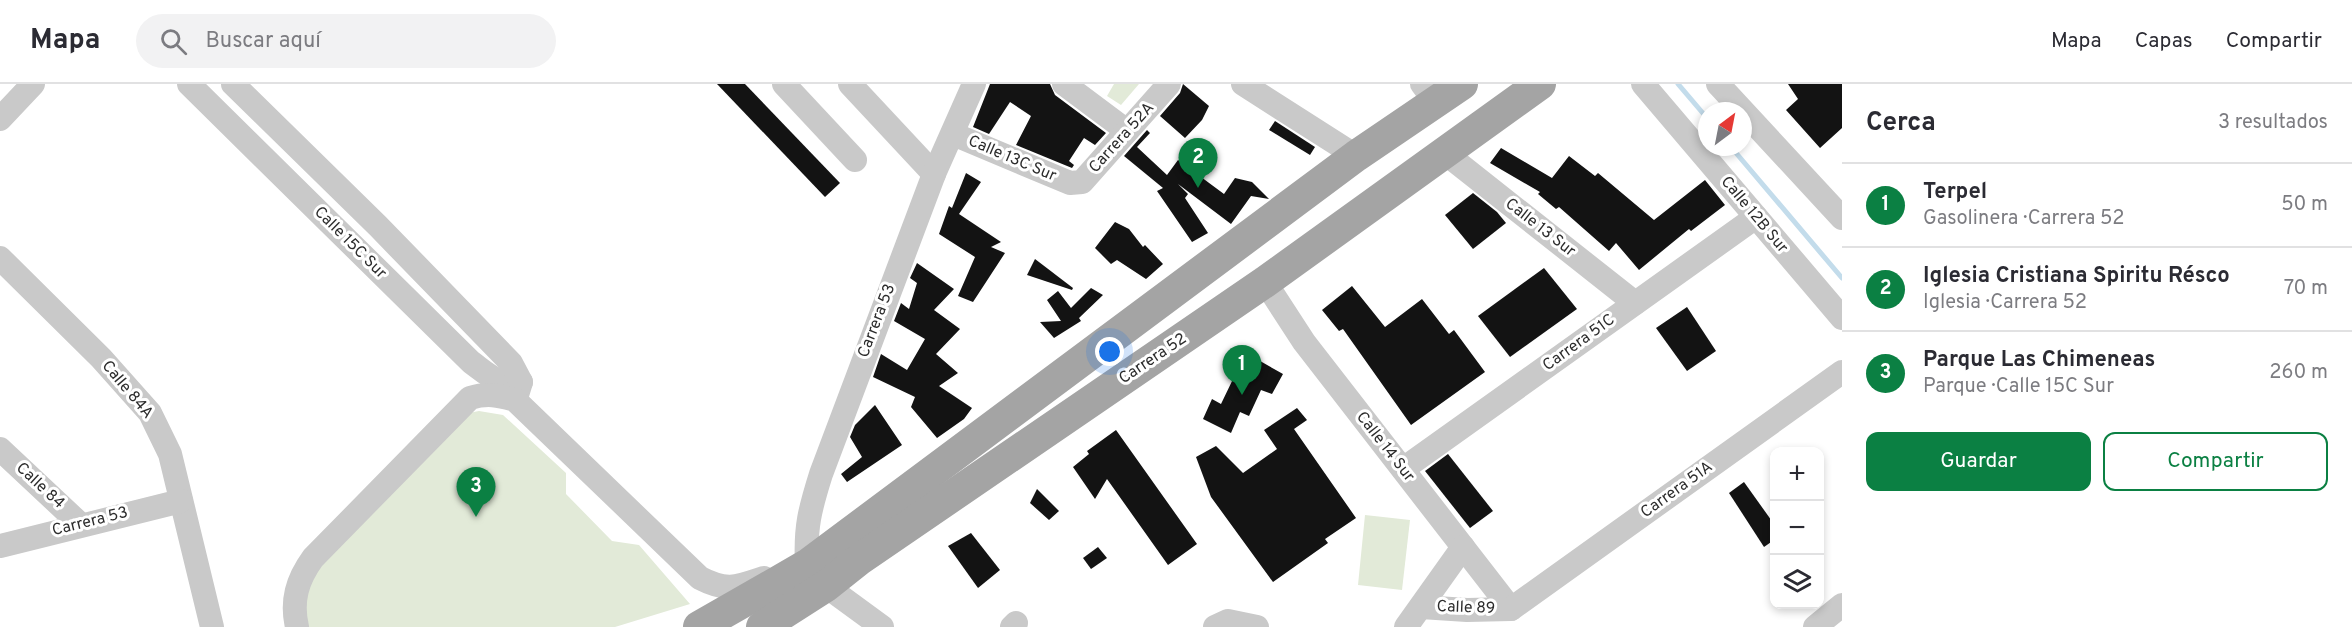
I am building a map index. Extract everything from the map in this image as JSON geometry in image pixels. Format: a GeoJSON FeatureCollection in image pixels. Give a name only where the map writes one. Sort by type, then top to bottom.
{"type":"FeatureCollection","features":[{"type":"Feature","properties":{"kind":"main road","name":"Carrera 52"},"geometry":{"type":"LineString","coordinates":[[762,627],[816,576],[1356,156],[1429,93],[1462,84]]}},
{"type":"Feature","properties":{"kind":"main road","name":"Carrera 52"},"geometry":{"type":"LineString","coordinates":[[816,576],[860,559],[1265,282],[1540,84]]}},
{"type":"Feature","properties":{"kind":"main road"},"geometry":{"type":"LineString","coordinates":[[699,627],[816,576]]}},
{"type":"Feature","properties":{"kind":"street"},"geometry":{"type":"LineString","coordinates":[[0,119],[33,84]]}},
{"type":"Feature","properties":{"kind":"street","name":"Calle 15C Sur"},"geometry":{"type":"LineString","coordinates":[[189,84],[471,362],[498,381],[518,391],[700,578],[714,585],[734,589],[816,576]]}},
{"type":"Feature","properties":{"kind":"street","name":"Calle 15C Sur"},"geometry":{"type":"LineString","coordinates":[[233,84],[378,226],[511,363],[518,391]]}},
{"type":"Feature","properties":{"kind":"street"},"geometry":{"type":"LineString","coordinates":[[784,84],[855,160]]}},
{"type":"Feature","properties":{"kind":"street"},"geometry":{"type":"LineString","coordinates":[[850,84],[934,174]]}},
{"type":"Feature","properties":{"kind":"street","name":"Carrera 53"},"geometry":{"type":"LineString","coordinates":[[816,576],[807,518],[821,474],[934,174],[974,84]]}},
{"type":"Feature","properties":{"kind":"street"},"geometry":{"type":"LineString","coordinates":[[1064,84],[1127,131]]}},
{"type":"Feature","properties":{"kind":"street","name":"Carrera 52A"},"geometry":{"type":"LineString","coordinates":[[1070,183],[1082,183],[1169,84]]}},
{"type":"Feature","properties":{"kind":"street"},"geometry":{"type":"LineString","coordinates":[[1243,84],[1356,156]]}},
{"type":"Feature","properties":{"kind":"street","name":"Calle 12B Sur"},"geometry":{"type":"LineString","coordinates":[[1643,84],[1842,318]]}},
{"type":"Feature","properties":{"kind":"street"},"geometry":{"type":"LineString","coordinates":[[1718,84],[1842,218]]}},
{"type":"Feature","properties":{"kind":"street","name":"Calle 13C Sur"},"geometry":{"type":"LineString","coordinates":[[953,134],[1070,183]]}},
{"type":"Feature","properties":{"kind":"street","name":"Calle 13 Sur"},"geometry":{"type":"LineString","coordinates":[[1445,153],[1635,303]]}},
{"type":"Feature","properties":{"kind":"street","name":"Carrera 51C"},"geometry":{"type":"LineString","coordinates":[[1402,470],[1756,217]]}},
{"type":"Feature","properties":{"kind":"street","name":"Calle 84A"},"geometry":{"type":"LineString","coordinates":[[0,258],[101,358],[150,413],[170,454],[212,627]]}},
{"type":"Feature","properties":{"kind":"street","name":"Calle 14 Sur"},"geometry":{"type":"LineString","coordinates":[[1265,282],[1304,342],[1511,609]]}},
{"type":"Feature","properties":{"kind":"street"},"geometry":{"type":"LineString","coordinates":[[297,627],[294,614],[295,594],[300,575],[313,558],[470,398],[475,386],[471,362]]}},
{"type":"Feature","properties":{"kind":"street","name":"Carrera 51A"},"geometry":{"type":"LineString","coordinates":[[1511,609],[1842,372]]}},
{"type":"Feature","properties":{"kind":"street"},"geometry":{"type":"LineString","coordinates":[[470,398],[518,391]]}},
{"type":"Feature","properties":{"kind":"street","name":"Calle 84"},"geometry":{"type":"LineString","coordinates":[[0,449],[80,524]]}},
{"type":"Feature","properties":{"kind":"street","name":"Carrera 53"},"geometry":{"type":"LineString","coordinates":[[0,546],[80,524],[182,501]]}},
{"type":"Feature","properties":{"kind":"street"},"geometry":{"type":"LineString","coordinates":[[1406,627],[1463,547]]}},
{"type":"Feature","properties":{"kind":"street"},"geometry":{"type":"LineString","coordinates":[[816,576],[882,627]]}},
{"type":"Feature","properties":{"kind":"street"},"geometry":{"type":"LineString","coordinates":[[1815,627],[1842,605]]}},
{"type":"Feature","properties":{"kind":"street","name":"Calle 89"},"geometry":{"type":"LineString","coordinates":[[1421,607],[1467,610],[1511,609]]}},
{"type":"Feature","properties":{"kind":"street"},"geometry":{"type":"LineString","coordinates":[[1222,624],[1257,627]]}},
{"type":"Feature","properties":{"kind":"green space"},"geometry":{"type":"Polygon","coordinates":[[[1114,84],[1139,84],[1121,105],[1107,96],[1114,84]]]}},
{"type":"Feature","properties":{"kind":"green space"},"geometry":{"type":"Polygon","coordinates":[[[479,411],[503,415],[566,473],[566,494],[612,541],[639,545],[690,604],[615,627],[303,627],[310,575],[458,415],[479,411]]]}},
{"type":"Feature","properties":{"kind":"green space"},"geometry":{"type":"Polygon","coordinates":[[[1365,515],[1410,520],[1402,590],[1358,585],[1365,515]]]}},
{"type":"Feature","properties":{"kind":"building"},"geometry":{"type":"Polygon","coordinates":[[[717,84],[745,84],[840,183],[825,197],[717,84]]]}},
{"type":"Feature","properties":{"kind":"building"},"geometry":{"type":"Polygon","coordinates":[[[990,84],[1050,84],[1055,95],[1106,133],[1095,145],[1084,138],[1069,161],[1074,165],[1072,168],[1016,145],[1031,116],[1010,102],[989,134],[973,127],[990,84]]]}},
{"type":"Feature","properties":{"kind":"building"},"geometry":{"type":"Polygon","coordinates":[[[1183,84],[1209,106],[1202,120],[1185,138],[1160,116],[1180,93],[1183,84]]]}},
{"type":"Feature","properties":{"kind":"building"},"geometry":{"type":"Polygon","coordinates":[[[1788,84],[1842,84],[1842,128],[1820,148],[1786,110],[1798,99],[1788,84]]]}},
{"type":"Feature","properties":{"kind":"building"},"geometry":{"type":"Polygon","coordinates":[[[1275,121],[1315,147],[1310,155],[1269,130],[1275,121]]]}},
{"type":"Feature","properties":{"kind":"building"},"geometry":{"type":"Polygon","coordinates":[[[1147,130],[1150,133],[1137,147],[1167,175],[1178,160],[1224,194],[1235,178],[1252,182],[1269,199],[1251,196],[1231,224],[1178,184],[1188,194],[1185,198],[1208,233],[1192,242],[1157,191],[1163,188],[1124,156],[1147,130]]]}},
{"type":"Feature","properties":{"kind":"building"},"geometry":{"type":"Polygon","coordinates":[[[1501,148],[1552,178],[1569,156],[1595,176],[1598,173],[1654,220],[1705,180],[1725,205],[1691,231],[1689,229],[1639,270],[1616,243],[1609,251],[1559,207],[1556,209],[1538,194],[1540,192],[1490,163],[1501,148]]]}},
{"type":"Feature","properties":{"kind":"building"},"geometry":{"type":"Polygon","coordinates":[[[966,173],[981,182],[959,214],[1001,242],[991,247],[1005,253],[973,302],[958,296],[975,257],[939,234],[949,206],[952,208],[966,173]]]}},
{"type":"Feature","properties":{"kind":"building"},"geometry":{"type":"Polygon","coordinates":[[[1473,193],[1497,212],[1506,223],[1473,249],[1445,215],[1473,193]]]}},
{"type":"Feature","properties":{"kind":"building"},"geometry":{"type":"Polygon","coordinates":[[[1115,222],[1129,229],[1143,247],[1145,245],[1163,264],[1146,279],[1117,260],[1111,264],[1095,248],[1115,222]]]}},
{"type":"Feature","properties":{"kind":"building"},"geometry":{"type":"Polygon","coordinates":[[[1035,259],[1073,288],[1072,290],[1027,275],[1035,259]]]}},
{"type":"Feature","properties":{"kind":"building"},"geometry":{"type":"Polygon","coordinates":[[[917,263],[954,289],[934,310],[960,329],[936,354],[958,373],[939,386],[972,408],[964,419],[937,438],[911,407],[915,397],[873,377],[881,354],[907,370],[925,339],[894,321],[901,303],[909,309],[917,283],[910,278],[917,263]]]}},
{"type":"Feature","properties":{"kind":"building"},"geometry":{"type":"Polygon","coordinates":[[[1544,268],[1577,309],[1510,357],[1478,316],[1544,268]]]}},
{"type":"Feature","properties":{"kind":"building"},"geometry":{"type":"Polygon","coordinates":[[[1352,286],[1385,327],[1422,299],[1449,334],[1454,330],[1485,372],[1411,425],[1343,329],[1339,331],[1322,310],[1352,286]]]}},
{"type":"Feature","properties":{"kind":"building"},"geometry":{"type":"Polygon","coordinates":[[[1091,288],[1103,295],[1079,318],[1081,321],[1054,338],[1040,322],[1061,321],[1047,300],[1058,291],[1071,308],[1091,288]]]}},
{"type":"Feature","properties":{"kind":"building"},"geometry":{"type":"Polygon","coordinates":[[[1687,307],[1716,351],[1687,371],[1656,328],[1687,307]]]}},
{"type":"Feature","properties":{"kind":"building"},"geometry":{"type":"Polygon","coordinates":[[[1253,357],[1283,374],[1272,394],[1261,390],[1249,416],[1240,412],[1231,433],[1203,419],[1212,399],[1221,404],[1234,377],[1241,380],[1253,357]]]}},
{"type":"Feature","properties":{"kind":"building"},"geometry":{"type":"Polygon","coordinates":[[[875,405],[902,445],[847,482],[841,474],[862,457],[850,437],[855,425],[875,405]]]}},
{"type":"Feature","properties":{"kind":"building"},"geometry":{"type":"Polygon","coordinates":[[[1297,408],[1307,420],[1294,429],[1356,518],[1325,539],[1328,543],[1273,582],[1211,497],[1196,457],[1216,446],[1243,473],[1277,449],[1264,430],[1297,408]]]}},
{"type":"Feature","properties":{"kind":"building"},"geometry":{"type":"Polygon","coordinates":[[[1116,430],[1197,544],[1168,565],[1107,479],[1095,499],[1073,467],[1089,454],[1087,451],[1116,430]]]}},
{"type":"Feature","properties":{"kind":"building"},"geometry":{"type":"Polygon","coordinates":[[[1448,454],[1493,511],[1470,528],[1425,471],[1448,454]]]}},
{"type":"Feature","properties":{"kind":"building"},"geometry":{"type":"Polygon","coordinates":[[[1744,482],[1770,518],[1770,543],[1764,547],[1729,493],[1744,482]]]}},
{"type":"Feature","properties":{"kind":"building"},"geometry":{"type":"Polygon","coordinates":[[[1037,489],[1059,511],[1049,520],[1030,503],[1037,489]]]}},
{"type":"Feature","properties":{"kind":"building"},"geometry":{"type":"Polygon","coordinates":[[[971,533],[1000,570],[978,588],[948,546],[971,533]]]}},
{"type":"Feature","properties":{"kind":"building"},"geometry":{"type":"Polygon","coordinates":[[[1098,547],[1107,558],[1091,569],[1083,558],[1098,547]]]}},
{"type":"Feature","properties":{"kind":"waterway"},"geometry":{"type":"LineString","coordinates":[[1678,84],[1698,107]]}},
{"type":"Feature","properties":{"kind":"waterway"},"geometry":{"type":"LineString","coordinates":[[1739,156],[1842,278]]}},
{"type":"Feature","properties":{"kind":"place","name":"Iglesia Cristiana Spiritu Résco"},"geometry":{"type":"Point","coordinates":[1198,188]}},
{"type":"Feature","properties":{"kind":"place","name":"Terpel"},"geometry":{"type":"Point","coordinates":[1242,395]}},
{"type":"Feature","properties":{"kind":"place","name":"Parque Las Chimeneas"},"geometry":{"type":"Point","coordinates":[476,517]}}]}
